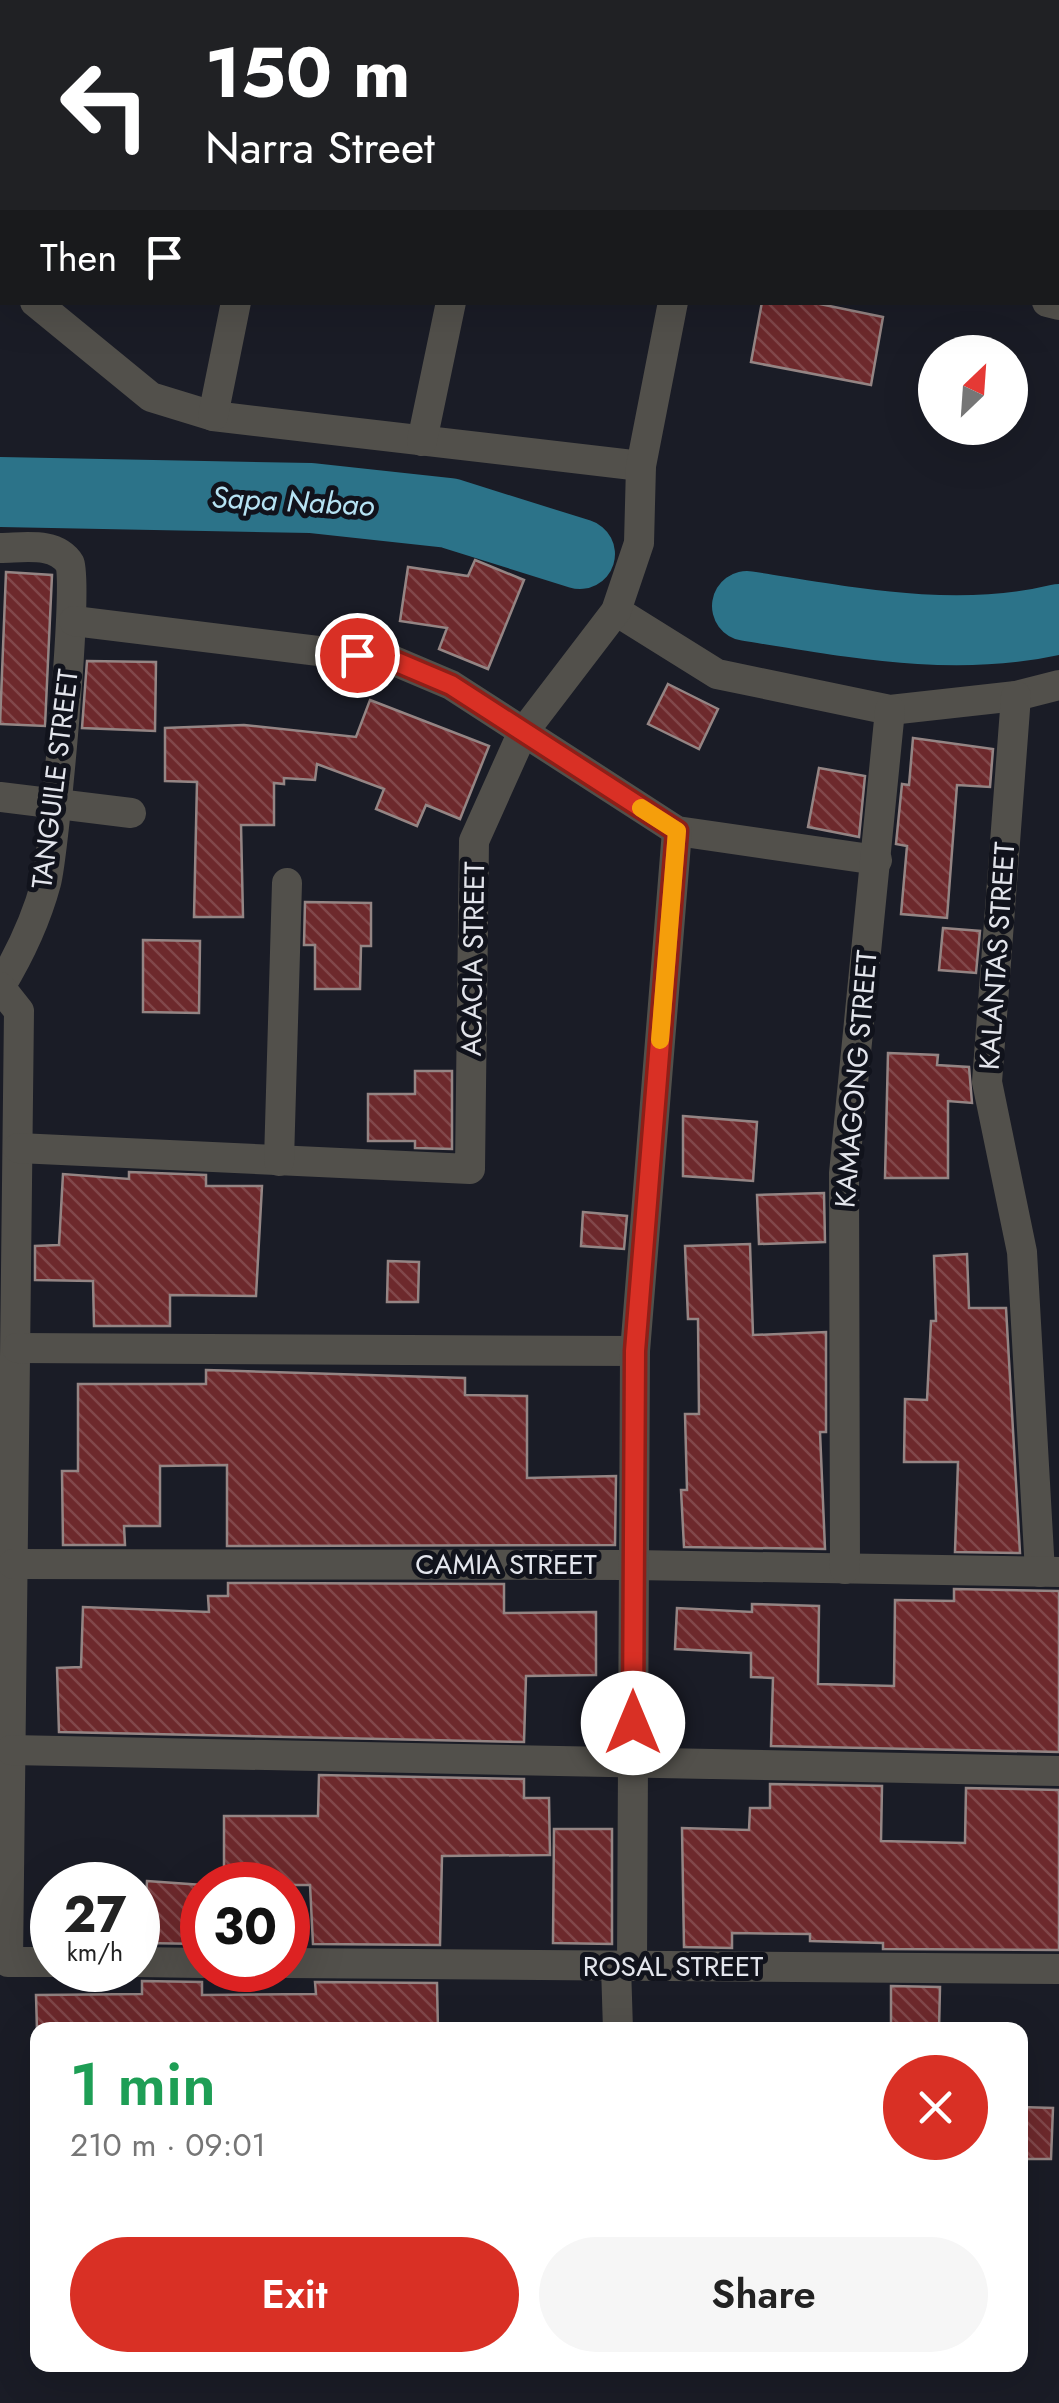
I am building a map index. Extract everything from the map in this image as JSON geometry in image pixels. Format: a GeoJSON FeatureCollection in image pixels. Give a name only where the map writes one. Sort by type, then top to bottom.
{"type":"FeatureCollection","features":[{"type":"Feature","properties":{"kind":"street"},"geometry":{"type":"LineString","coordinates":[[39,305],[151,397],[213,416],[642,466]]}},
{"type":"Feature","properties":{"kind":"street"},"geometry":{"type":"LineString","coordinates":[[213,416],[235,305]]}},
{"type":"Feature","properties":{"kind":"street"},"geometry":{"type":"LineString","coordinates":[[422,440],[449,305]]}},
{"type":"Feature","properties":{"kind":"street","name":"ACACIA STREET"},"geometry":{"type":"LineString","coordinates":[[279,1161],[470,1169],[474,841],[522,734],[616,611],[639,543],[642,466],[673,305]]}},
{"type":"Feature","properties":{"kind":"street","name":"TANGUILE STREET"},"geometry":{"type":"LineString","coordinates":[[0,548],[48,548],[62,554],[73,568],[74,621],[48,880],[22,952],[0,987]]}},
{"type":"Feature","properties":{"kind":"street"},"geometry":{"type":"LineString","coordinates":[[616,611],[717,674],[890,710],[1016,696],[1059,685]]}},
{"type":"Feature","properties":{"kind":"street"},"geometry":{"type":"LineString","coordinates":[[74,621],[392,660],[451,685],[677,831],[877,860]]}},
{"type":"Feature","properties":{"kind":"street","name":"KALANTAS STREET"},"geometry":{"type":"LineString","coordinates":[[1016,696],[987,1082],[1022,1252],[1049,1572]]}},
{"type":"Feature","properties":{"kind":"street","name":"KAMAGONG STREET"},"geometry":{"type":"LineString","coordinates":[[845,1568],[844,1173],[890,710]]}},
{"type":"Feature","properties":{"kind":"street"},"geometry":{"type":"LineString","coordinates":[[0,798],[131,813]]}},
{"type":"Feature","properties":{"kind":"street"},"geometry":{"type":"LineString","coordinates":[[619,2022],[633,1762],[635,1351],[677,831]]}},
{"type":"Feature","properties":{"kind":"street"},"geometry":{"type":"LineString","coordinates":[[18,1148],[279,1161],[287,882]]}},
{"type":"Feature","properties":{"kind":"street"},"geometry":{"type":"LineString","coordinates":[[0,987],[19,1011],[17,1348],[7,1467],[13,1564],[8,1962],[30,1962]]}},
{"type":"Feature","properties":{"kind":"street"},"geometry":{"type":"LineString","coordinates":[[17,1348],[635,1351]]}},
{"type":"Feature","properties":{"kind":"street","name":"CAMIA STREET"},"geometry":{"type":"LineString","coordinates":[[13,1564],[634,1564],[1049,1572]]}},
{"type":"Feature","properties":{"kind":"street"},"geometry":{"type":"LineString","coordinates":[[11,1750],[1059,1771]]}},
{"type":"Feature","properties":{"kind":"street","name":"ROSAL STREET"},"geometry":{"type":"LineString","coordinates":[[310,1964],[1059,1969]]}},
{"type":"Feature","properties":{"kind":"building"},"geometry":{"type":"Polygon","coordinates":[[[761,305],[825,305],[883,317],[871,385],[751,362],[761,305]]]}},
{"type":"Feature","properties":{"kind":"building"},"geometry":{"type":"Polygon","coordinates":[[[475,560],[524,580],[488,669],[439,649],[447,628],[400,621],[408,567],[468,576],[475,560]]]}},
{"type":"Feature","properties":{"kind":"building"},"geometry":{"type":"Polygon","coordinates":[[[6,572],[52,575],[45,726],[0,724],[6,572]]]}},
{"type":"Feature","properties":{"kind":"building"},"geometry":{"type":"Polygon","coordinates":[[[87,661],[156,662],[155,731],[82,728],[87,661]]]}},
{"type":"Feature","properties":{"kind":"building"},"geometry":{"type":"Polygon","coordinates":[[[668,684],[718,709],[699,749],[648,724],[668,684]]]}},
{"type":"Feature","properties":{"kind":"building"},"geometry":{"type":"Polygon","coordinates":[[[370,700],[489,746],[460,819],[426,805],[417,826],[376,809],[384,789],[317,764],[315,780],[284,778],[284,784],[274,783],[274,825],[241,825],[243,917],[194,917],[197,782],[165,781],[165,728],[244,725],[356,737],[370,700]]]}},
{"type":"Feature","properties":{"kind":"building"},"geometry":{"type":"Polygon","coordinates":[[[913,738],[993,749],[990,787],[957,785],[947,918],[901,914],[907,846],[896,844],[902,784],[909,785],[913,738]]]}},
{"type":"Feature","properties":{"kind":"building"},"geometry":{"type":"Polygon","coordinates":[[[819,768],[865,776],[859,837],[808,827],[819,768]]]}},
{"type":"Feature","properties":{"kind":"building"},"geometry":{"type":"Polygon","coordinates":[[[305,902],[371,903],[371,946],[361,946],[360,989],[315,989],[315,945],[304,945],[305,902]]]}},
{"type":"Feature","properties":{"kind":"building"},"geometry":{"type":"Polygon","coordinates":[[[943,928],[980,931],[976,973],[939,970],[943,928]]]}},
{"type":"Feature","properties":{"kind":"building"},"geometry":{"type":"Polygon","coordinates":[[[143,940],[200,941],[199,1013],[143,1012],[143,940]]]}},
{"type":"Feature","properties":{"kind":"building"},"geometry":{"type":"Polygon","coordinates":[[[888,1053],[938,1055],[937,1065],[969,1067],[972,1103],[948,1101],[948,1178],[885,1178],[888,1053]]]}},
{"type":"Feature","properties":{"kind":"building"},"geometry":{"type":"Polygon","coordinates":[[[415,1071],[452,1071],[452,1149],[415,1148],[415,1141],[368,1141],[368,1094],[415,1094],[415,1071]]]}},
{"type":"Feature","properties":{"kind":"building"},"geometry":{"type":"Polygon","coordinates":[[[683,1116],[757,1122],[753,1181],[683,1176],[683,1116]]]}},
{"type":"Feature","properties":{"kind":"building"},"geometry":{"type":"Polygon","coordinates":[[[129,1172],[206,1175],[206,1186],[262,1186],[256,1296],[170,1295],[170,1326],[94,1326],[93,1281],[35,1280],[35,1246],[59,1245],[63,1174],[129,1179],[129,1172]]]}},
{"type":"Feature","properties":{"kind":"building"},"geometry":{"type":"Polygon","coordinates":[[[824,1193],[825,1242],[759,1244],[757,1195],[824,1193]]]}},
{"type":"Feature","properties":{"kind":"building"},"geometry":{"type":"Polygon","coordinates":[[[583,1212],[627,1216],[624,1249],[581,1246],[583,1212]]]}},
{"type":"Feature","properties":{"kind":"building"},"geometry":{"type":"Polygon","coordinates":[[[750,1244],[753,1335],[826,1332],[826,1432],[820,1432],[825,1549],[684,1547],[681,1490],[687,1490],[685,1414],[699,1414],[698,1319],[688,1319],[685,1246],[750,1244]]]}},
{"type":"Feature","properties":{"kind":"building"},"geometry":{"type":"Polygon","coordinates":[[[967,1254],[969,1308],[1006,1308],[1020,1553],[955,1552],[958,1462],[904,1462],[905,1399],[927,1400],[931,1321],[936,1321],[934,1256],[967,1254]]]}},
{"type":"Feature","properties":{"kind":"building"},"geometry":{"type":"Polygon","coordinates":[[[388,1261],[419,1262],[418,1302],[387,1302],[388,1261]]]}},
{"type":"Feature","properties":{"kind":"building"},"geometry":{"type":"Polygon","coordinates":[[[206,1370],[465,1378],[465,1395],[527,1396],[527,1478],[616,1476],[615,1545],[227,1546],[227,1465],[160,1466],[160,1526],[124,1526],[125,1545],[63,1545],[62,1471],[78,1471],[78,1384],[206,1384],[206,1370]]]}},
{"type":"Feature","properties":{"kind":"building"},"geometry":{"type":"Polygon","coordinates":[[[228,1583],[504,1584],[504,1613],[596,1612],[596,1675],[526,1676],[524,1742],[59,1732],[57,1668],[81,1667],[83,1607],[209,1612],[208,1596],[228,1596],[228,1583]]]}},
{"type":"Feature","properties":{"kind":"building"},"geometry":{"type":"Polygon","coordinates":[[[954,1589],[1059,1591],[1059,1752],[771,1746],[773,1678],[751,1677],[751,1653],[675,1649],[677,1608],[752,1612],[752,1604],[819,1606],[818,1684],[894,1686],[895,1600],[954,1601],[954,1589]]]}},
{"type":"Feature","properties":{"kind":"building"},"geometry":{"type":"Polygon","coordinates":[[[319,1775],[524,1779],[524,1798],[549,1798],[550,1855],[442,1856],[440,1945],[313,1944],[310,1862],[224,1862],[224,1816],[318,1816],[319,1775]]]}},
{"type":"Feature","properties":{"kind":"building"},"geometry":{"type":"Polygon","coordinates":[[[770,1784],[882,1786],[881,1841],[965,1843],[966,1788],[1059,1790],[1059,1950],[883,1949],[883,1943],[810,1941],[810,1934],[732,1933],[732,1948],[684,1947],[682,1828],[749,1830],[750,1808],[770,1808],[770,1784]]]}},
{"type":"Feature","properties":{"kind":"building"},"geometry":{"type":"Polygon","coordinates":[[[554,1829],[612,1829],[612,1944],[553,1943],[554,1829]]]}},
{"type":"Feature","properties":{"kind":"building"},"geometry":{"type":"Polygon","coordinates":[[[160,1882],[180,1883],[180,1944],[160,1943],[160,1882]]]}},
{"type":"Feature","properties":{"kind":"building"},"geometry":{"type":"Polygon","coordinates":[[[160,1981],[180,1982],[180,1992],[202,1995],[316,1994],[315,1982],[437,1983],[438,2022],[37,2022],[36,1995],[142,1994],[160,1992],[160,1981]]]}},
{"type":"Feature","properties":{"kind":"building"},"geometry":{"type":"Polygon","coordinates":[[[891,1986],[940,1987],[939,2022],[891,2022],[891,1986]]]}},
{"type":"Feature","properties":{"kind":"building"},"geometry":{"type":"Polygon","coordinates":[[[1028,2107],[1053,2108],[1051,2159],[1028,2159],[1028,2107]]]}},
{"type":"Feature","properties":{"kind":"waterway","name":"Sapa Nabao"},"geometry":{"type":"LineString","coordinates":[[0,492],[311,498],[449,513],[580,554]]}},
{"type":"Feature","properties":{"kind":"waterway"},"geometry":{"type":"LineString","coordinates":[[747,606],[864,624],[942,630],[981,630],[1059,619]]}},
{"type":"Feature","properties":{"kind":"slow traffic"},"geometry":{"type":"LineString","coordinates":[[641,808],[677,831],[660,1040]]}},
{"type":"Feature","properties":{"kind":"route"},"geometry":{"type":"LineString","coordinates":[[357,655],[392,660],[451,685],[677,831],[635,1351],[633,1723]]}}]}
